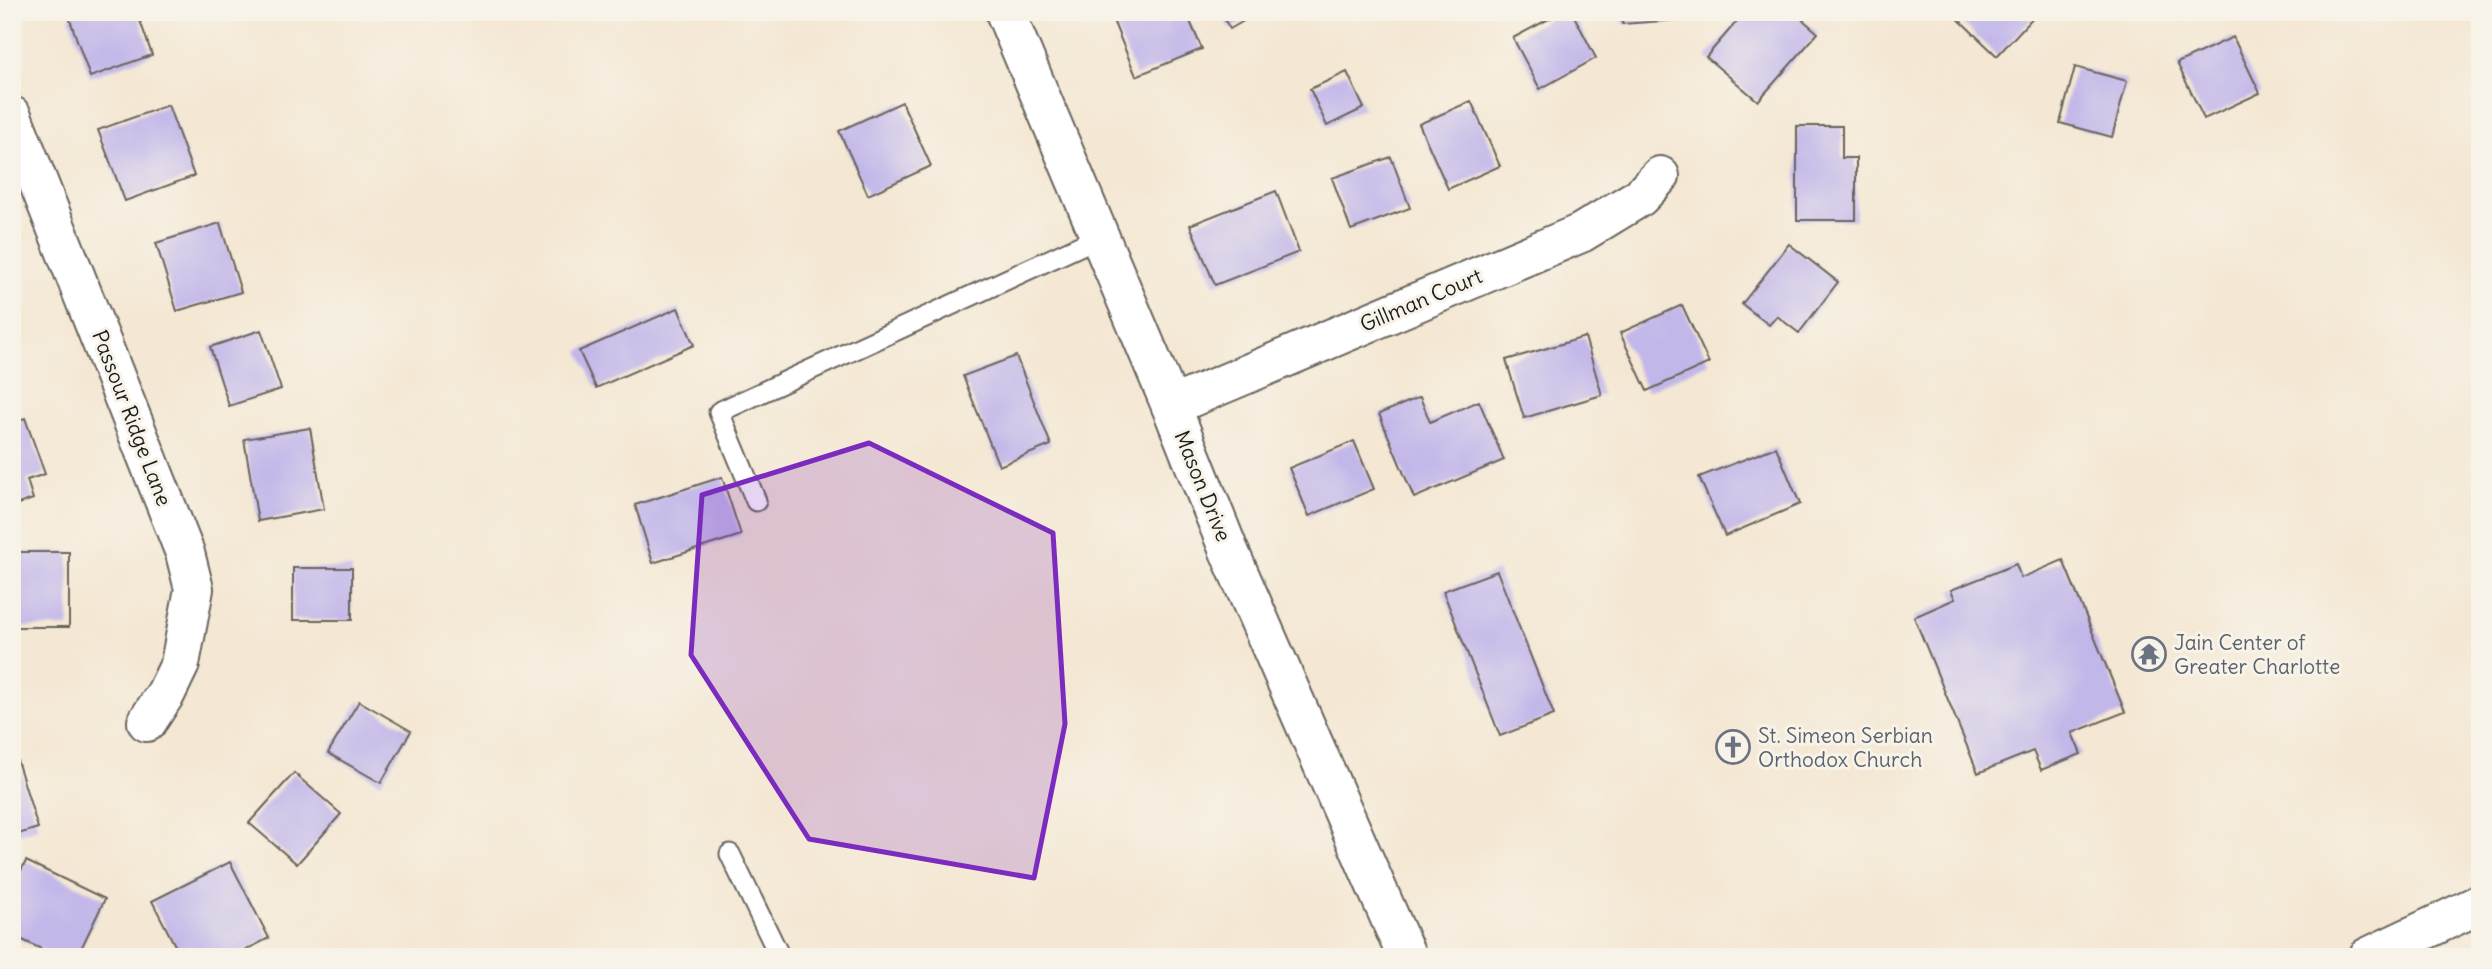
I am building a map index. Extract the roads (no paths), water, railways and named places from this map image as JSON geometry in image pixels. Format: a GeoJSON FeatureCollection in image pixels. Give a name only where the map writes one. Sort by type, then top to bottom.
{"type":"FeatureCollection","features":[{"type":"Feature","properties":{"kind":"street","name":"Mason Drive"},"geometry":{"type":"LineString","coordinates":[[1005,12],[1229,551],[1408,957]]}},
{"type":"Feature","properties":{"kind":"street","name":"Passour Ridge Lane"},"geometry":{"type":"LineString","coordinates":[[12,116],[185,553],[194,589],[180,664],[166,693],[147,722]]}},
{"type":"Feature","properties":{"kind":"street","name":"Gillman Court"},"geometry":{"type":"LineString","coordinates":[[1171,406],[1581,233],[1640,197],[1660,176]]}},
{"type":"Feature","properties":{"kind":"street"},"geometry":{"type":"LineString","coordinates":[[2368,957],[2480,904]]}},
{"type":"Feature","properties":{"kind":"lane"},"geometry":{"type":"LineString","coordinates":[[756,501],[719,412],[1099,237]]}},
{"type":"Feature","properties":{"kind":"lane"},"geometry":{"type":"LineString","coordinates":[[730,854],[780,957]]}},
{"type":"Feature","properties":{"kind":"place","name":"Jain Center of Greater Charlotte"},"geometry":{"type":"Point","coordinates":[2149,654]}},
{"type":"Feature","properties":{"kind":"place","name":"St. Simeon Serbian Orthodox Church"},"geometry":{"type":"Point","coordinates":[1733,747]}}]}
